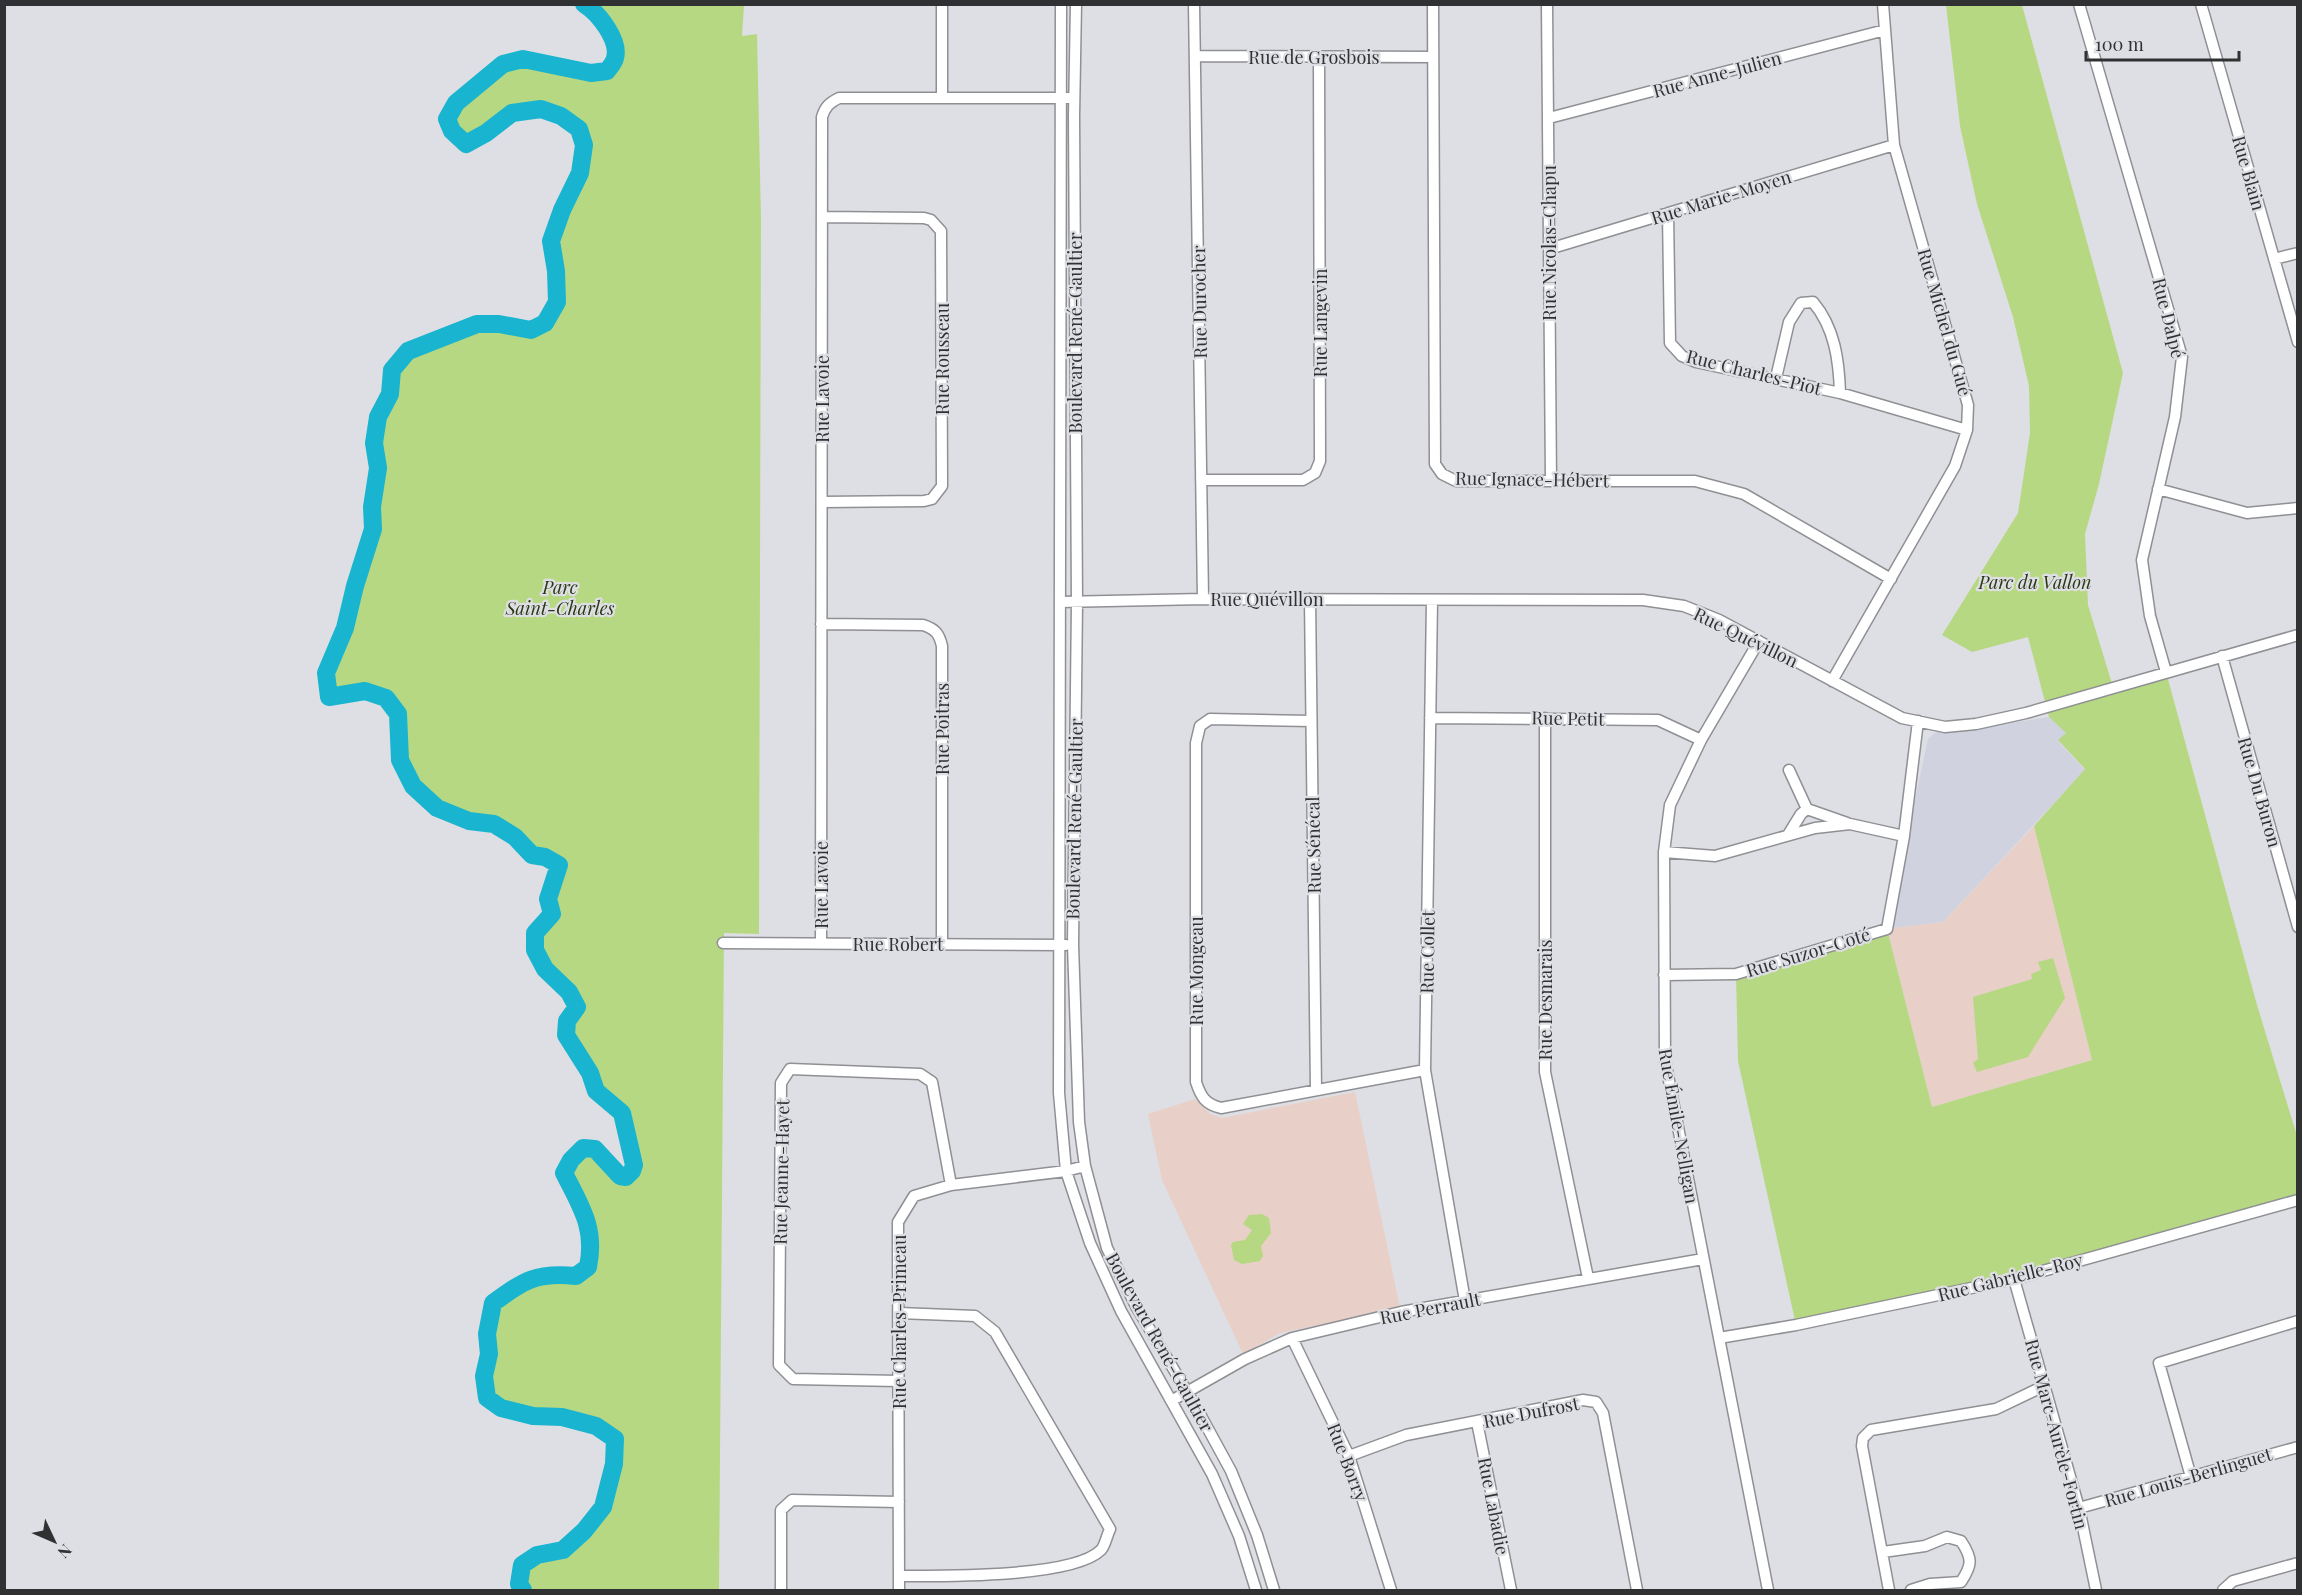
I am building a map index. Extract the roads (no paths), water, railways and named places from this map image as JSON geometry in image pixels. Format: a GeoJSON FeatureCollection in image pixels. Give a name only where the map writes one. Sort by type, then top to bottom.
{"type":"FeatureCollection","features":[{"type":"Feature","properties":{"kind":"street"},"geometry":{"type":"LineString","coordinates":[[942,4],[942,97]]}},
{"type":"Feature","properties":{"kind":"street","name":"Boulevard René-Gaultier"},"geometry":{"type":"LineString","coordinates":[[1061,4],[1059,1093],[1066,1171],[1094,1253],[1121,1311],[1227,1505],[1256,1590]]}},
{"type":"Feature","properties":{"kind":"street","name":"Boulevard René-Gaultier"},"geometry":{"type":"LineString","coordinates":[[1076,4],[1074,98],[1077,603],[1073,945],[1079,1122],[1085,1166],[1107,1248],[1137,1308],[1231,1471],[1257,1535],[1274,1590]]}},
{"type":"Feature","properties":{"kind":"street","name":"Rue Durocher"},"geometry":{"type":"LineString","coordinates":[[1194,4],[1203,599]]}},
{"type":"Feature","properties":{"kind":"street","name":"Rue Ignace-Hébert"},"geometry":{"type":"LineString","coordinates":[[1433,4],[1435,464],[1442,474],[1455,481],[1695,481],[1744,494],[1891,579]]}},
{"type":"Feature","properties":{"kind":"street","name":"Rue Nicolas-Chapu"},"geometry":{"type":"LineString","coordinates":[[1547,4],[1551,481]]}},
{"type":"Feature","properties":{"kind":"street","name":"Rue Michel du Gué"},"geometry":{"type":"LineString","coordinates":[[1832,681],[1955,466],[1967,430],[1968,405],[1894,146],[1883,4]]}},
{"type":"Feature","properties":{"kind":"street","name":"Rue Dalpé"},"geometry":{"type":"LineString","coordinates":[[2079,4],[2182,357],[2175,417],[2142,560],[2150,616],[2166,672]]}},
{"type":"Feature","properties":{"kind":"street","name":"Rue Blain"},"geometry":{"type":"LineString","coordinates":[[2201,4],[2298,342]]}},
{"type":"Feature","properties":{"kind":"street","name":"Rue Anne-Julien"},"geometry":{"type":"LineString","coordinates":[[1549,118],[1885,30]]}},
{"type":"Feature","properties":{"kind":"street","name":"Rue de Grosbois"},"geometry":{"type":"LineString","coordinates":[[1195,56],[1433,57]]}},
{"type":"Feature","properties":{"kind":"street","name":"Rue Langevin"},"geometry":{"type":"LineString","coordinates":[[1201,480],[1303,480],[1315,472],[1320,461],[1319,56]]}},
{"type":"Feature","properties":{"kind":"street","name":"Rue Lavoie"},"geometry":{"type":"LineString","coordinates":[[821,944],[822,117],[824,109],[830,102],[839,98],[1074,98]]}},
{"type":"Feature","properties":{"kind":"street","name":"Rue Marie-Moyen"},"geometry":{"type":"LineString","coordinates":[[1549,249],[1894,146]]}},
{"type":"Feature","properties":{"kind":"street","name":"Rue Charles-Piot"},"geometry":{"type":"LineString","coordinates":[[1668,213],[1671,346],[1682,356],[1696,362],[1840,393],[1967,430]]}},
{"type":"Feature","properties":{"kind":"street","name":"Rue Rousseau"},"geometry":{"type":"LineString","coordinates":[[822,217],[924,218],[932,220],[941,231],[942,486],[932,499],[924,501],[822,502]]}},
{"type":"Feature","properties":{"kind":"street"},"geometry":{"type":"LineString","coordinates":[[2274,259],[2298,253]]}},
{"type":"Feature","properties":{"kind":"street"},"geometry":{"type":"LineString","coordinates":[[1776,378],[1789,322],[1801,303],[1813,302],[1822,311],[1831,332],[1839,361],[1840,393]]}},
{"type":"Feature","properties":{"kind":"street"},"geometry":{"type":"LineString","coordinates":[[2158,489],[2247,513],[2298,508]]}},
{"type":"Feature","properties":{"kind":"street","name":"Rue Quévillon"},"geometry":{"type":"LineString","coordinates":[[1060,602],[1203,599],[1642,600],[1684,606],[1719,620],[1902,718],[1945,727],[1976,724],[2026,714],[2298,635]]}},
{"type":"Feature","properties":{"kind":"street","name":"Rue Sénécal"},"geometry":{"type":"LineString","coordinates":[[1310,599],[1316,1090]]}},
{"type":"Feature","properties":{"kind":"street","name":"Rue Collet"},"geometry":{"type":"LineString","coordinates":[[1432,600],[1425,1070],[1466,1301]]}},
{"type":"Feature","properties":{"kind":"street","name":"Rue Poitras"},"geometry":{"type":"LineString","coordinates":[[821,624],[923,625],[934,629],[940,636],[942,646],[942,945]]}},
{"type":"Feature","properties":{"kind":"street","name":"Rue Émile-Nelligan"},"geometry":{"type":"LineString","coordinates":[[1759,641],[1701,740],[1670,805],[1664,852],[1664,975],[1665,1060],[1768,1590]]}},
{"type":"Feature","properties":{"kind":"street","name":"Rue Du Buron"},"geometry":{"type":"LineString","coordinates":[[2222,656],[2298,927]]}},
{"type":"Feature","properties":{"kind":"street","name":"Rue Petit"},"geometry":{"type":"LineString","coordinates":[[1430,718],[1658,720],[1701,740]]}},
{"type":"Feature","properties":{"kind":"street","name":"Rue Desmarais"},"geometry":{"type":"LineString","coordinates":[[1545,718],[1545,1072],[1588,1278]]}},
{"type":"Feature","properties":{"kind":"street","name":"Rue Mongeau"},"geometry":{"type":"LineString","coordinates":[[1311,721],[1210,719],[1200,726],[1196,743],[1196,1082],[1201,1096],[1209,1105],[1221,1108],[1425,1070]]}},
{"type":"Feature","properties":{"kind":"street","name":"Rue Suzor-Coté"},"geometry":{"type":"LineString","coordinates":[[1664,975],[1736,974],[1887,928],[1904,836],[1918,721]]}},
{"type":"Feature","properties":{"kind":"street"},"geometry":{"type":"LineString","coordinates":[[1789,770],[1807,809],[1850,824],[1904,836]]}},
{"type":"Feature","properties":{"kind":"street"},"geometry":{"type":"LineString","coordinates":[[1788,835],[1801,814],[1807,809]]}},
{"type":"Feature","properties":{"kind":"street"},"geometry":{"type":"LineString","coordinates":[[1664,852],[1715,856],[1815,828],[1850,824]]}},
{"type":"Feature","properties":{"kind":"street","name":"Rue Robert"},"geometry":{"type":"LineString","coordinates":[[723,943],[1073,945]]}},
{"type":"Feature","properties":{"kind":"street","name":"Rue Jeanne-Hayet"},"geometry":{"type":"LineString","coordinates":[[899,1381],[793,1379],[779,1365],[781,1083],[790,1069],[920,1074],[932,1082],[951,1185]]}},
{"type":"Feature","properties":{"kind":"street","name":"Rue Charles-Primeau"},"geometry":{"type":"LineString","coordinates":[[900,1590],[898,1222],[914,1196],[951,1185],[1066,1171],[1085,1166]]}},
{"type":"Feature","properties":{"kind":"street","name":"Rue Gabrielle-Roy"},"geometry":{"type":"LineString","coordinates":[[1719,1338],[1796,1325],[2014,1279],[2298,1200]]}},
{"type":"Feature","properties":{"kind":"street","name":"Rue Perrault"},"geometry":{"type":"LineString","coordinates":[[1171,1401],[1245,1359],[1292,1338],[1401,1312],[1703,1259]]}},
{"type":"Feature","properties":{"kind":"street","name":"Rue Marc-Aurèle-Fortin"},"geometry":{"type":"LineString","coordinates":[[2014,1279],[2079,1508],[2096,1590]]}},
{"type":"Feature","properties":{"kind":"street"},"geometry":{"type":"LineString","coordinates":[[899,1313],[975,1316],[995,1332],[1110,1529],[1102,1550],[1079,1563],[992,1575],[899,1576]]}},
{"type":"Feature","properties":{"kind":"street"},"geometry":{"type":"LineString","coordinates":[[2191,1477],[2159,1363],[2298,1321]]}},
{"type":"Feature","properties":{"kind":"street","name":"Rue Borry"},"geometry":{"type":"LineString","coordinates":[[1292,1338],[1349,1456],[1391,1590]]}},
{"type":"Feature","properties":{"kind":"street"},"geometry":{"type":"LineString","coordinates":[[1889,1590],[1862,1446],[1863,1438],[1871,1430],[1996,1409],[2044,1386]]}},
{"type":"Feature","properties":{"kind":"street","name":"Rue Dufrost"},"geometry":{"type":"LineString","coordinates":[[1349,1456],[1406,1435],[1583,1400],[1596,1402],[1603,1413],[1637,1590]]}},
{"type":"Feature","properties":{"kind":"street","name":"Rue Labadie"},"geometry":{"type":"LineString","coordinates":[[1477,1422],[1511,1590]]}},
{"type":"Feature","properties":{"kind":"street","name":"Rue Louis-Berlinguet"},"geometry":{"type":"LineString","coordinates":[[2079,1508],[2298,1447]]}},
{"type":"Feature","properties":{"kind":"street"},"geometry":{"type":"LineString","coordinates":[[781,1590],[781,1510],[792,1500],[899,1502]]}},
{"type":"Feature","properties":{"kind":"street"},"geometry":{"type":"LineString","coordinates":[[1883,1552],[1925,1545],[1947,1537],[1961,1541],[1969,1553],[1970,1568],[1961,1582],[1930,1584],[1911,1590]]}},
{"type":"Feature","properties":{"kind":"street"},"geometry":{"type":"LineString","coordinates":[[2223,1590],[2233,1581],[2298,1563]]}},
{"type":"Feature","properties":{"kind":"waterway"},"geometry":{"type":"LineString","coordinates":[[523,1590],[519,1584],[522,1565],[537,1555],[563,1550],[584,1531],[603,1507],[614,1464],[615,1439],[596,1426],[562,1417],[533,1416],[501,1408],[487,1398],[484,1376],[489,1354],[487,1334],[493,1303],[532,1279],[551,1275],[576,1276],[588,1267],[590,1253],[588,1229],[581,1207],[564,1173],[571,1160],[583,1148],[595,1149],[620,1176],[626,1177],[634,1165],[622,1113],[596,1091],[590,1073],[566,1035],[567,1021],[577,1007],[569,992],[545,969],[535,950],[535,933],[552,914],[548,899],[559,865],[545,857],[532,855],[515,837],[494,824],[469,821],[437,808],[413,786],[400,760],[398,714],[386,698],[365,691],[329,697],[326,673],[345,628],[355,586],[373,529],[372,507],[378,468],[374,443],[378,417],[390,394],[392,370],[408,351],[477,324],[499,324],[531,330],[545,323],[557,302],[556,271],[551,241],[562,210],[580,173],[584,145],[579,129],[561,116],[541,109],[512,113],[486,133],[466,144],[452,131],[447,119],[456,103],[503,64],[523,59],[591,73],[607,71],[615,58],[614,44],[602,21],[584,4]]}},
{"type":"Feature","properties":{"kind":"park label","name":"Parc du Vallon"},"geometry":{"type":"Point","coordinates":[2035,582]}},
{"type":"Feature","properties":{"kind":"park label","name":"Parc Saint-Charles"},"geometry":{"type":"Point","coordinates":[560,597]}}]}
